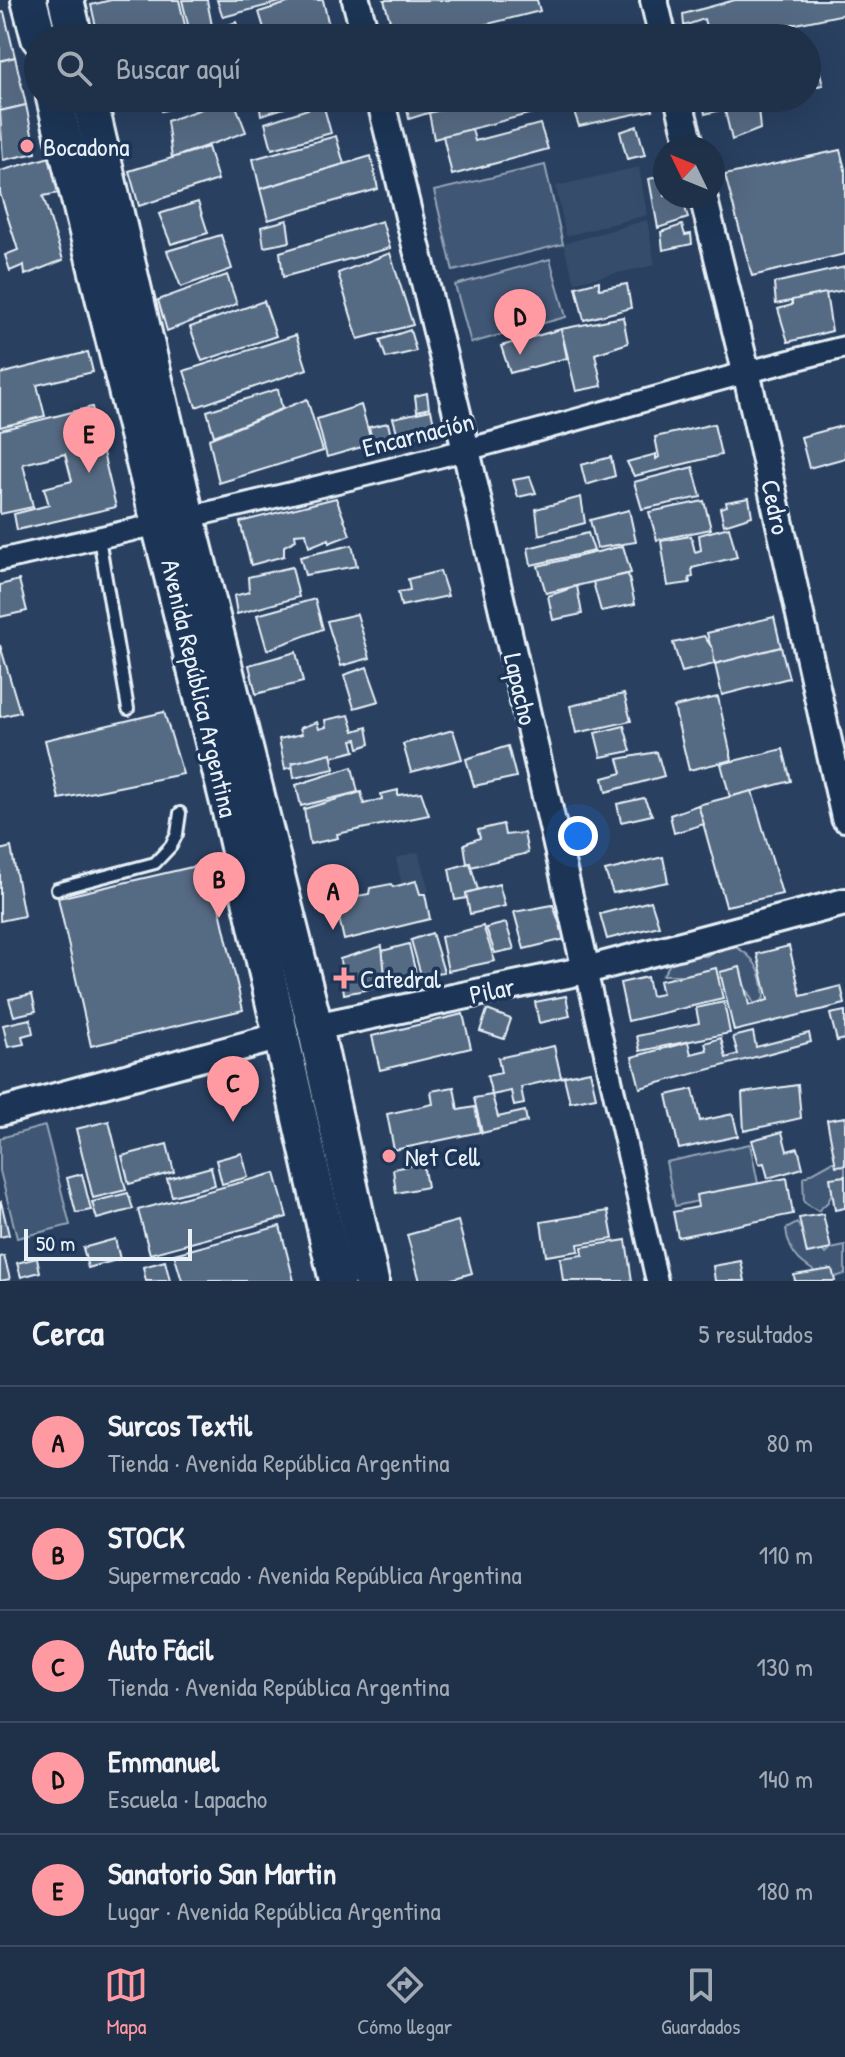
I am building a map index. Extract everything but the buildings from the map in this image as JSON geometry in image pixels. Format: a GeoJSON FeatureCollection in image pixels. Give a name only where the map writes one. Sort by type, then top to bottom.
{"type":"FeatureCollection","features":[{"type":"Feature","properties":{"kind":"highway"},"geometry":{"type":"LineString","coordinates":[[29,0],[35,24]]}},
{"type":"Feature","properties":{"kind":"highway"},"geometry":{"type":"LineString","coordinates":[[66,0],[72,24]]}},
{"type":"Feature","properties":{"kind":"highway","name":"Avenida República Argentina"},"geometry":{"type":"LineString","coordinates":[[58,112],[315,1027],[371,1281]]}},
{"type":"Feature","properties":{"kind":"highway","name":"Avenida República Argentina"},"geometry":{"type":"LineString","coordinates":[[92,112],[281,1036],[337,1281]]}},
{"type":"Feature","properties":{"kind":"street"},"geometry":{"type":"LineString","coordinates":[[356,0],[362,24]]}},
{"type":"Feature","properties":{"kind":"street"},"geometry":{"type":"LineString","coordinates":[[654,0],[660,24]]}},
{"type":"Feature","properties":{"kind":"street","name":"Lapacho"},"geometry":{"type":"LineString","coordinates":[[383,112],[466,450],[657,1281]]}},
{"type":"Feature","properties":{"kind":"street"},"geometry":{"type":"LineString","coordinates":[[682,112],[688,136]]}},
{"type":"Feature","properties":{"kind":"street","name":"Cedro"},"geometry":{"type":"LineString","coordinates":[[706,208],[746,371],[845,818]]}},
{"type":"Feature","properties":{"kind":"street","name":"Encarnación"},"geometry":{"type":"LineString","coordinates":[[0,560],[466,450],[746,371],[845,347]]}},
{"type":"Feature","properties":{"kind":"street","name":"Pilar"},"geometry":{"type":"LineString","coordinates":[[0,1112],[315,1027],[586,970],[845,902]]}},
{"type":"Feature","properties":{"kind":"lane"},"geometry":{"type":"LineString","coordinates":[[99,538],[128,709]]}},
{"type":"Feature","properties":{"kind":"lane"},"geometry":{"type":"LineString","coordinates":[[57,889],[155,863],[171,846],[177,834],[180,813]]}},
{"type":"Feature","properties":{"kind":"shaded area"},"geometry":{"type":"Polygon","coordinates":[[[545,165],[563,244],[453,271],[434,191],[545,165]]]}},
{"type":"Feature","properties":{"kind":"shaded area"},"geometry":{"type":"Polygon","coordinates":[[[639,167],[647,215],[566,236],[556,186],[639,167]]]}},
{"type":"Feature","properties":{"kind":"shaded area"},"geometry":{"type":"Polygon","coordinates":[[[647,220],[655,265],[575,282],[563,244],[647,220]]]}},
{"type":"Feature","properties":{"kind":"shaded area"},"geometry":{"type":"Polygon","coordinates":[[[550,259],[566,317],[471,343],[455,285],[550,259]]]}},
{"type":"Feature","properties":{"kind":"shaded area"},"geometry":{"type":"Polygon","coordinates":[[[418,852],[429,891],[420,894],[416,881],[402,885],[396,858],[418,852]]]}},
{"type":"Feature","properties":{"kind":"shaded area"},"geometry":{"type":"Polygon","coordinates":[[[731,945],[747,954],[760,973],[764,998],[755,1006],[743,983],[728,973],[705,986],[680,975],[663,975],[675,956],[706,956],[731,945]]]}},
{"type":"Feature","properties":{"kind":"shaded area"},"geometry":{"type":"Polygon","coordinates":[[[45,1126],[70,1225],[17,1238],[0,1171],[0,1138],[45,1126]]]}},
{"type":"Feature","properties":{"kind":"shaded area"},"geometry":{"type":"Polygon","coordinates":[[[750,1144],[759,1188],[675,1206],[666,1162],[750,1144]]]}},
{"type":"Feature","properties":{"kind":"shaded area"},"geometry":{"type":"Polygon","coordinates":[[[832,1162],[845,1162],[845,1185],[834,1188],[828,1202],[818,1211],[804,1202],[803,1178],[832,1162]]]}},
{"type":"Feature","properties":{"kind":"shaded area"},"geometry":{"type":"Polygon","coordinates":[[[797,1223],[809,1241],[826,1254],[831,1249],[845,1246],[845,1274],[828,1279],[799,1260],[790,1247],[786,1229],[797,1223]]]}},
{"type":"Feature","properties":{"kind":"place","name":"Bocadona"},"geometry":{"type":"Point","coordinates":[27,146]}},
{"type":"Feature","properties":{"kind":"place","name":"Emmanuel"},"geometry":{"type":"Point","coordinates":[520,355]}},
{"type":"Feature","properties":{"kind":"place","name":"Sanatorio San Martin"},"geometry":{"type":"Point","coordinates":[89,473]}},
{"type":"Feature","properties":{"kind":"place","name":"STOCK"},"geometry":{"type":"Point","coordinates":[219,918]}},
{"type":"Feature","properties":{"kind":"place","name":"Surcos Textil"},"geometry":{"type":"Point","coordinates":[333,930]}},
{"type":"Feature","properties":{"kind":"place","name":"Catedral"},"geometry":{"type":"Point","coordinates":[344,978]}},
{"type":"Feature","properties":{"kind":"place","name":"Auto Fácil"},"geometry":{"type":"Point","coordinates":[233,1122]}},
{"type":"Feature","properties":{"kind":"place","name":"Net Cell"},"geometry":{"type":"Point","coordinates":[389,1156]}}]}
